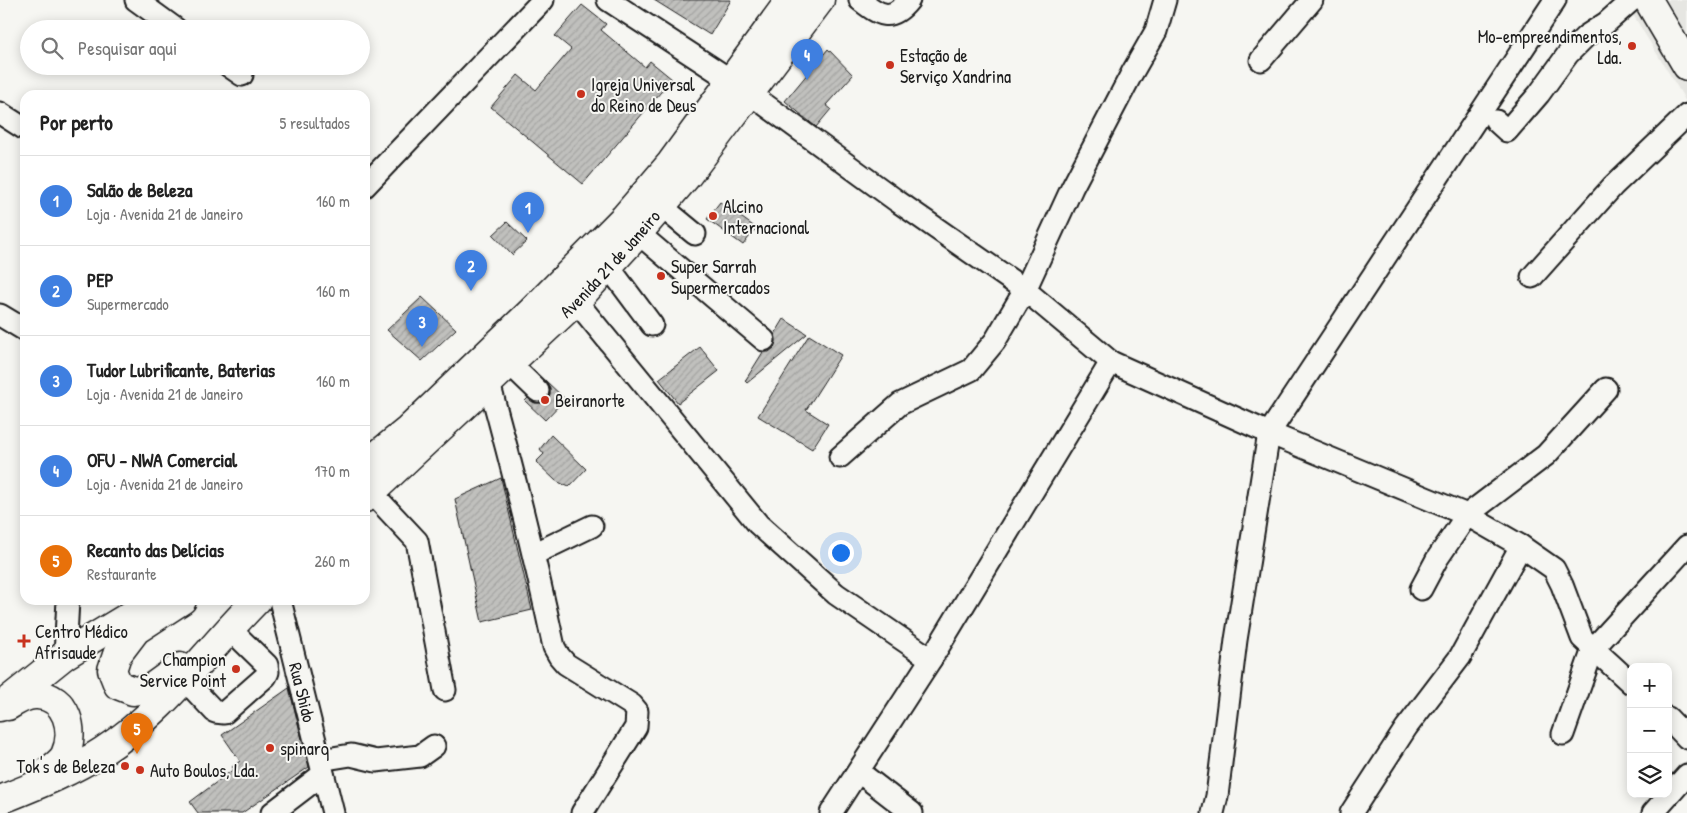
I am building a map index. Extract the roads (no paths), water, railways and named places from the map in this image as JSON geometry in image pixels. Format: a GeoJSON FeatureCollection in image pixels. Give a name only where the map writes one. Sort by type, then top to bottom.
{"type":"FeatureCollection","features":[{"type":"Feature","properties":{"kind":"main road","name":"Avenida 21 de Janeiro"},"geometry":{"type":"LineString","coordinates":[[370,493],[576,301],[661,206],[686,176],[741,87],[790,0]]}},
{"type":"Feature","properties":{"kind":"main road","name":"Avenida 21 de Janeiro"},"geometry":{"type":"LineString","coordinates":[[370,462],[421,417],[562,283],[820,0]]}},
{"type":"Feature","properties":{"kind":"main road"},"geometry":{"type":"LineString","coordinates":[[1648,0],[1687,66]]}},
{"type":"Feature","properties":{"kind":"main road"},"geometry":{"type":"LineString","coordinates":[[1670,0],[1687,30]]}},
{"type":"Feature","properties":{"kind":"main road"},"geometry":{"type":"LineString","coordinates":[[0,707],[65,655],[148,605]]}},
{"type":"Feature","properties":{"kind":"main road"},"geometry":{"type":"LineString","coordinates":[[174,605],[136,630],[117,655],[112,670],[118,685],[134,691],[151,688],[178,669],[243,615]]}},
{"type":"Feature","properties":{"kind":"main road"},"geometry":{"type":"LineString","coordinates":[[0,800],[66,772],[103,751],[153,712],[243,615]]}},
{"type":"Feature","properties":{"kind":"main road"},"geometry":{"type":"LineString","coordinates":[[0,711],[22,698],[37,695],[51,699],[62,706],[69,719],[70,739],[64,756],[28,789]]}},
{"type":"Feature","properties":{"kind":"street"},"geometry":{"type":"LineString","coordinates":[[136,0],[164,20]]}},
{"type":"Feature","properties":{"kind":"street"},"geometry":{"type":"LineString","coordinates":[[370,181],[543,0]]}},
{"type":"Feature","properties":{"kind":"street"},"geometry":{"type":"LineString","coordinates":[[608,0],[741,87],[897,201],[1025,290],[1111,362],[1269,433],[1467,515],[1521,546],[1554,569],[1582,638],[1627,679]]}},
{"type":"Feature","properties":{"kind":"street"},"geometry":{"type":"LineString","coordinates":[[860,0],[882,15],[890,15],[902,9],[908,0]]}},
{"type":"Feature","properties":{"kind":"street"},"geometry":{"type":"LineString","coordinates":[[840,457],[900,404],[971,370],[995,341],[1025,290],[1072,188],[1156,31],[1165,0]]}},
{"type":"Feature","properties":{"kind":"street"},"geometry":{"type":"LineString","coordinates":[[1261,60],[1312,0]]}},
{"type":"Feature","properties":{"kind":"street"},"geometry":{"type":"LineString","coordinates":[[1213,813],[1217,796],[1236,640],[1269,433],[1555,0]]}},
{"type":"Feature","properties":{"kind":"street"},"geometry":{"type":"LineString","coordinates":[[1496,121],[1507,131],[1539,94],[1568,54],[1586,36],[1606,23],[1632,0]]}},
{"type":"Feature","properties":{"kind":"street"},"geometry":{"type":"LineString","coordinates":[[0,113],[20,126]]}},
{"type":"Feature","properties":{"kind":"street"},"geometry":{"type":"LineString","coordinates":[[1532,277],[1613,186],[1687,116]]}},
{"type":"Feature","properties":{"kind":"street"},"geometry":{"type":"LineString","coordinates":[[661,206],[695,234]]}},
{"type":"Feature","properties":{"kind":"street"},"geometry":{"type":"LineString","coordinates":[[638,233],[764,340]]}},
{"type":"Feature","properties":{"kind":"street"},"geometry":{"type":"LineString","coordinates":[[608,266],[652,325]]}},
{"type":"Feature","properties":{"kind":"street"},"geometry":{"type":"LineString","coordinates":[[576,301],[758,524],[836,594],[931,659]]}},
{"type":"Feature","properties":{"kind":"street"},"geometry":{"type":"LineString","coordinates":[[0,315],[20,327]]}},
{"type":"Feature","properties":{"kind":"street"},"geometry":{"type":"LineString","coordinates":[[831,813],[931,659],[1111,362]]}},
{"type":"Feature","properties":{"kind":"street"},"geometry":{"type":"LineString","coordinates":[[509,363],[538,392]]}},
{"type":"Feature","properties":{"kind":"street"},"geometry":{"type":"LineString","coordinates":[[489,383],[534,554],[554,647],[566,664],[632,704],[637,711],[636,727],[582,813]]}},
{"type":"Feature","properties":{"kind":"street"},"geometry":{"type":"LineString","coordinates":[[1422,589],[1437,559],[1467,515],[1546,456],[1606,389]]}},
{"type":"Feature","properties":{"kind":"street"},"geometry":{"type":"LineString","coordinates":[[370,497],[417,541],[445,690]]}},
{"type":"Feature","properties":{"kind":"street"},"geometry":{"type":"LineString","coordinates":[[534,554],[592,526]]}},
{"type":"Feature","properties":{"kind":"street"},"geometry":{"type":"LineString","coordinates":[[1351,813],[1406,728],[1460,657],[1521,546]]}},
{"type":"Feature","properties":{"kind":"street"},"geometry":{"type":"LineString","coordinates":[[1563,734],[1593,649],[1687,546]]}},
{"type":"Feature","properties":{"kind":"street"},"geometry":{"type":"LineString","coordinates":[[65,655],[68,605]]}},
{"type":"Feature","properties":{"kind":"street","name":"Rua Shido"},"geometry":{"type":"LineString","coordinates":[[281,605],[333,813]]}},
{"type":"Feature","properties":{"kind":"street"},"geometry":{"type":"LineString","coordinates":[[184,679],[215,712],[224,713],[266,676],[268,672],[267,666],[243,615]]}},
{"type":"Feature","properties":{"kind":"street"},"geometry":{"type":"LineString","coordinates":[[1672,722],[1687,738]]}},
{"type":"Feature","properties":{"kind":"street"},"geometry":{"type":"LineString","coordinates":[[272,813],[321,767],[351,755],[376,761],[420,756],[434,746]]}},
{"type":"Feature","properties":{"kind":"street"},"geometry":{"type":"LineString","coordinates":[[859,772],[912,813]]}},
{"type":"Feature","properties":{"kind":"street"},"geometry":{"type":"LineString","coordinates":[[1653,813],[1687,776]]}},
{"type":"Feature","properties":{"kind":"place","name":"Mo-empreendimentos, Lda."},"geometry":{"type":"Point","coordinates":[1632,46]}},
{"type":"Feature","properties":{"kind":"place","name":"Estação de Serviço Xandrina"},"geometry":{"type":"Point","coordinates":[890,65]}},
{"type":"Feature","properties":{"kind":"place","name":"OFU - NWA Comercial"},"geometry":{"type":"Point","coordinates":[807,80]}},
{"type":"Feature","properties":{"kind":"place","name":"Igreja Universal do Reino de Deus"},"geometry":{"type":"Point","coordinates":[581,94]}},
{"type":"Feature","properties":{"kind":"place","name":"Alcino Internacional"},"geometry":{"type":"Point","coordinates":[713,216]}},
{"type":"Feature","properties":{"kind":"place","name":"Salão de Beleza"},"geometry":{"type":"Point","coordinates":[528,233]}},
{"type":"Feature","properties":{"kind":"place","name":"Super Sarrah Supermercados"},"geometry":{"type":"Point","coordinates":[661,276]}},
{"type":"Feature","properties":{"kind":"place","name":"PEP"},"geometry":{"type":"Point","coordinates":[471,291]}},
{"type":"Feature","properties":{"kind":"place","name":"Tudor Lubrificante, Baterias"},"geometry":{"type":"Point","coordinates":[422,347]}},
{"type":"Feature","properties":{"kind":"place","name":"Beiranorte"},"geometry":{"type":"Point","coordinates":[545,400]}},
{"type":"Feature","properties":{"kind":"place","name":"Centro Médico Afrisaude"},"geometry":{"type":"Point","coordinates":[24,641]}},
{"type":"Feature","properties":{"kind":"place","name":"Champion Service Point"},"geometry":{"type":"Point","coordinates":[236,669]}},
{"type":"Feature","properties":{"kind":"place","name":"spinarq"},"geometry":{"type":"Point","coordinates":[270,748]}},
{"type":"Feature","properties":{"kind":"place","name":"Recanto das Delícias"},"geometry":{"type":"Point","coordinates":[137,754]}},
{"type":"Feature","properties":{"kind":"place","name":"Tok's de Beleza"},"geometry":{"type":"Point","coordinates":[125,766]}},
{"type":"Feature","properties":{"kind":"place","name":"Auto Boulos, Lda."},"geometry":{"type":"Point","coordinates":[140,770]}}]}
